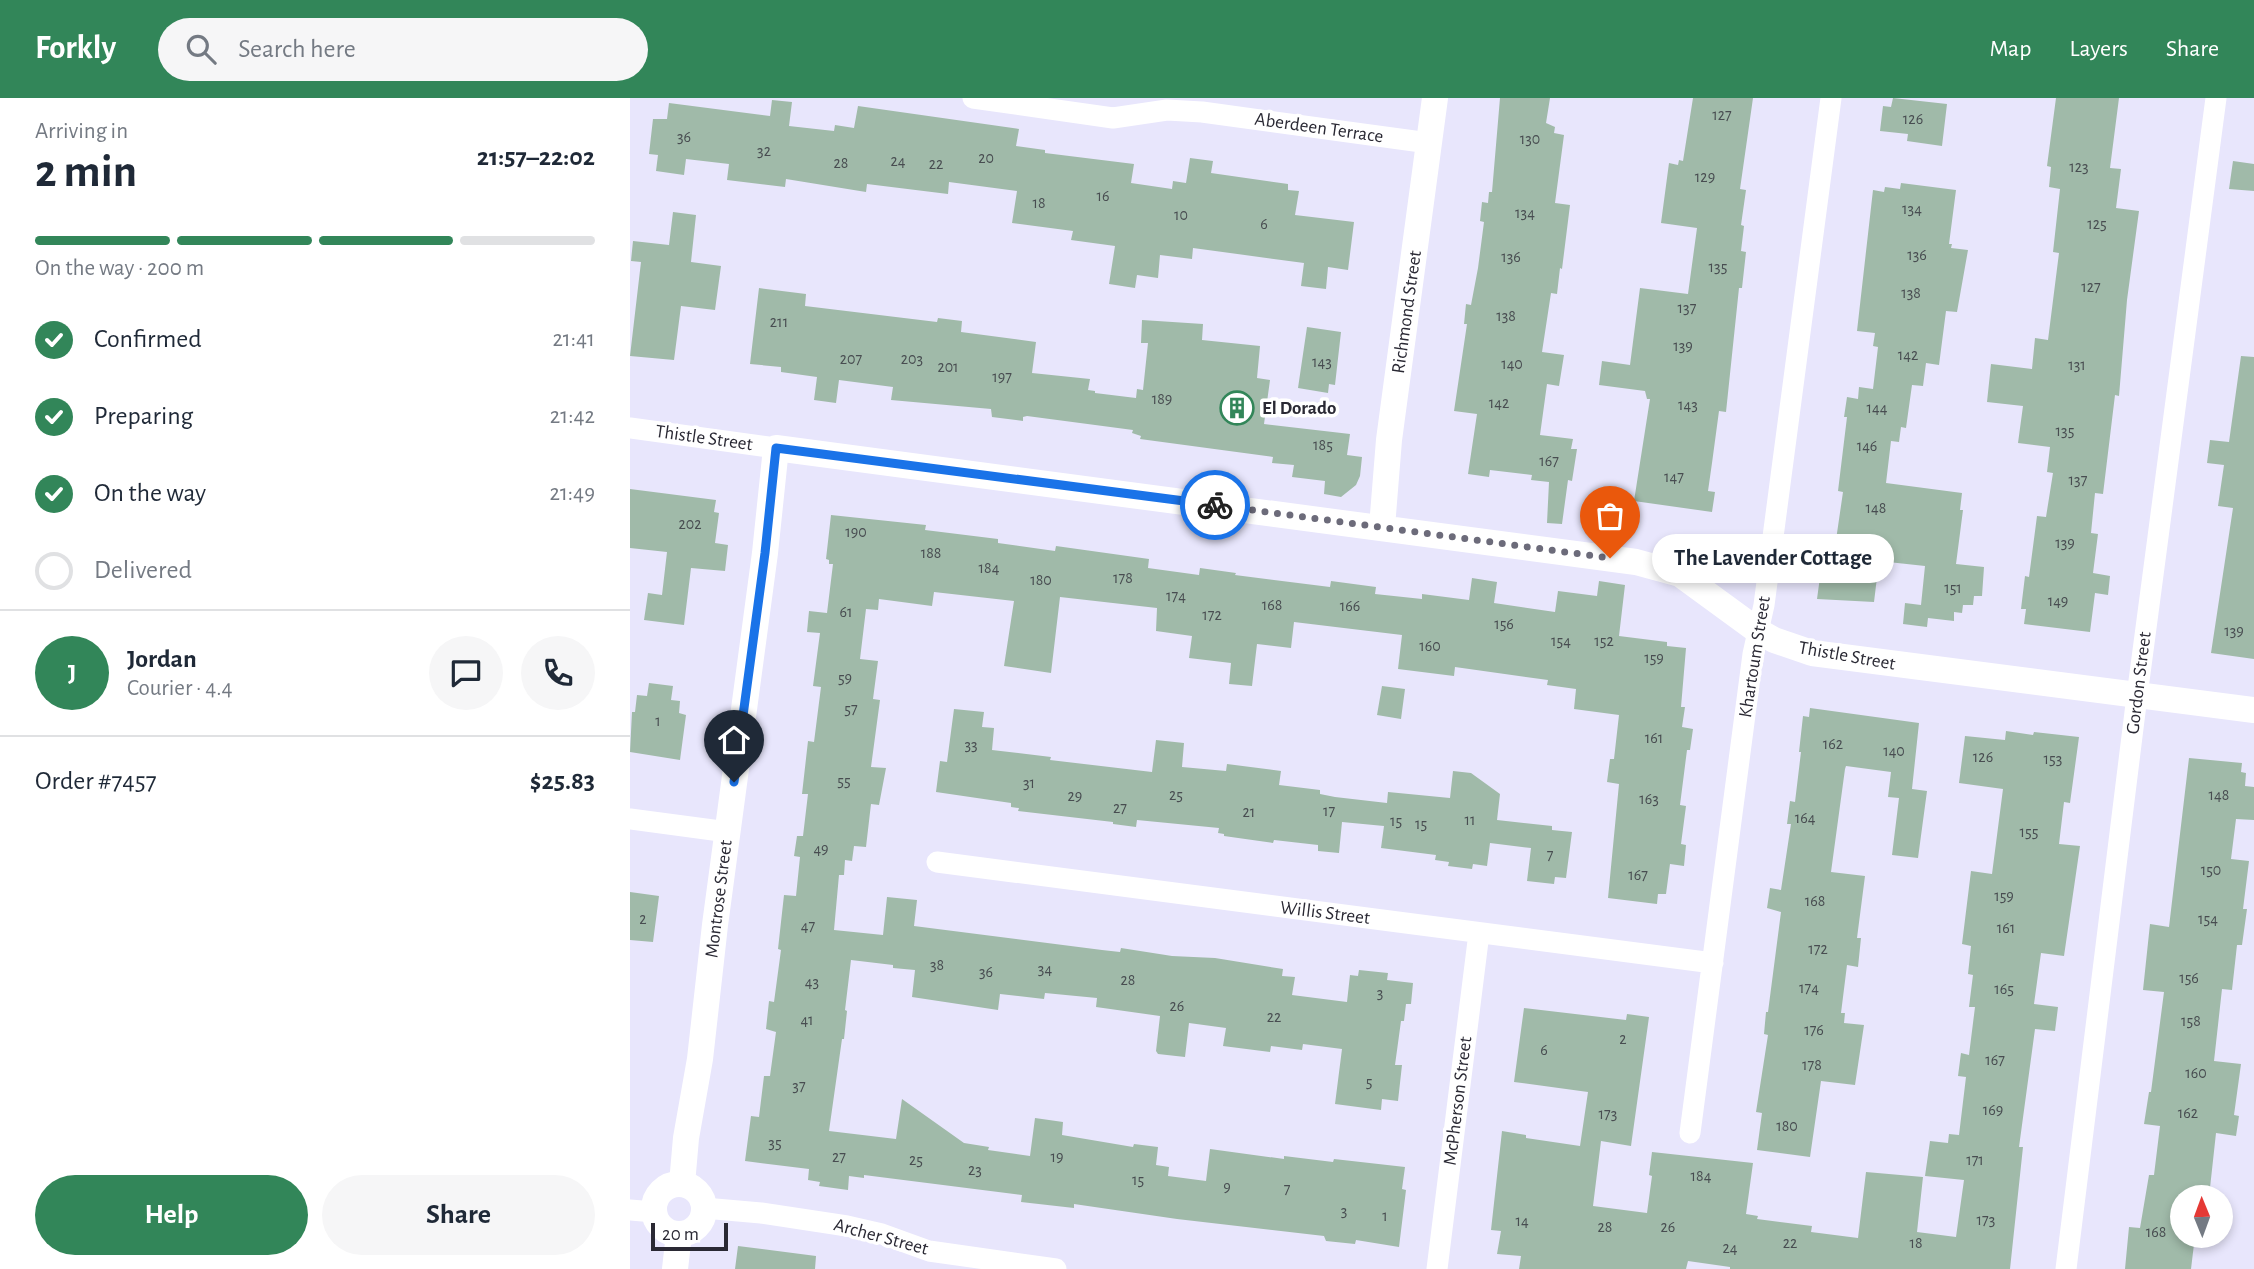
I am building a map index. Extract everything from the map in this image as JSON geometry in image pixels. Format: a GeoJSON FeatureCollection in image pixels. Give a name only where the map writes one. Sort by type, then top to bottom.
{"type":"FeatureCollection","features":[{"type":"Feature","properties":{"kind":"street","name":"Aberdeen Terrace"},"geometry":{"type":"LineString","coordinates":[[973,98],[1113,118],[1167,110],[1202,112],[1429,143]]}},
{"type":"Feature","properties":{"kind":"street","name":"Aberdeen Terrace"},"geometry":{"type":"LineString","coordinates":[[1146,98],[1167,110]]}},
{"type":"Feature","properties":{"kind":"street","name":"Richmond Street"},"geometry":{"type":"LineString","coordinates":[[1382,527],[1390,440],[1435,98]]}},
{"type":"Feature","properties":{"kind":"street","name":"Khartoum Street"},"geometry":{"type":"LineString","coordinates":[[1690,1133],[1753,654],[1766,591],[1831,98]]}},
{"type":"Feature","properties":{"kind":"street","name":"Gordon Street"},"geometry":{"type":"LineString","coordinates":[[2066,1269],[2137,696],[2216,98]]}},
{"type":"Feature","properties":{"kind":"street","name":"Thistle Street"},"geometry":{"type":"LineString","coordinates":[[630,428],[1610,558],[1668,569],[1696,584],[1758,631],[1774,640],[1812,653],[2254,710]]}},
{"type":"Feature","properties":{"kind":"street","name":"Montrose Street"},"geometry":{"type":"LineString","coordinates":[[682,1184],[765,553],[776,448]]}},
{"type":"Feature","properties":{"kind":"street"},"geometry":{"type":"LineString","coordinates":[[630,820],[728,832]]}},
{"type":"Feature","properties":{"kind":"street","name":"Willis Street"},"geometry":{"type":"LineString","coordinates":[[937,862],[1713,963]]}},
{"type":"Feature","properties":{"kind":"street","name":"McPherson Street"},"geometry":{"type":"LineString","coordinates":[[1437,1269],[1479,933]]}},
{"type":"Feature","properties":{"kind":"street"},"geometry":{"type":"LineString","coordinates":[[675,1184],[682,1184],[695,1190],[703,1201],[704,1216],[694,1230],[671,1233],[642,1211],[654,1204],[661,1191],[675,1184]]}},
{"type":"Feature","properties":{"kind":"street","name":"Archer Street"},"geometry":{"type":"LineString","coordinates":[[704,1208],[761,1213],[847,1226],[882,1234],[929,1251],[1056,1269]]}},
{"type":"Feature","properties":{"kind":"street"},"geometry":{"type":"LineString","coordinates":[[675,1269],[678,1234]]}},
{"type":"Feature","properties":{"kind":"building"},"geometry":{"type":"Polygon","coordinates":[[[1500,98],[1550,98],[1546,123],[1555,127],[1554,133],[1564,135],[1555,203],[1570,205],[1562,269],[1560,268],[1557,294],[1551,293],[1542,352],[1564,355],[1559,386],[1547,384],[1540,435],[1573,439],[1571,449],[1577,449],[1572,481],[1568,480],[1562,524],[1547,523],[1549,482],[1531,480],[1532,475],[1490,470],[1489,477],[1468,474],[1477,414],[1454,411],[1467,324],[1464,324],[1466,304],[1471,305],[1478,268],[1484,222],[1480,221],[1482,202],[1488,203],[1489,192],[1492,192],[1500,98]]]}},
{"type":"Feature","properties":{"kind":"building"},"geometry":{"type":"Polygon","coordinates":[[[1693,98],[1753,98],[1740,189],[1746,190],[1741,225],[1744,226],[1741,251],[1746,252],[1742,288],[1739,288],[1726,412],[1719,411],[1708,491],[1715,492],[1712,512],[1634,501],[1650,399],[1647,399],[1645,391],[1599,385],[1602,361],[1630,365],[1640,288],[1688,294],[1697,228],[1661,223],[1669,163],[1678,165],[1679,160],[1683,161],[1693,98]]]}},
{"type":"Feature","properties":{"kind":"building"},"geometry":{"type":"Polygon","coordinates":[[[1893,98],[1947,104],[1942,146],[1907,141],[1908,134],[1880,131],[1883,106],[1891,107],[1893,98]]]}},
{"type":"Feature","properties":{"kind":"building"},"geometry":{"type":"Polygon","coordinates":[[[2056,98],[2119,98],[2110,168],[2121,169],[2116,208],[2139,211],[2127,300],[2119,396],[2115,395],[2103,494],[2095,493],[2091,533],[2098,534],[2093,573],[2110,576],[2108,595],[2095,593],[2090,632],[2024,624],[2026,609],[2021,609],[2025,576],[2029,577],[2037,516],[2046,517],[2053,473],[2047,472],[2050,447],[2018,443],[2023,406],[1987,402],[1991,364],[2032,369],[2035,338],[2048,340],[2059,253],[2053,252],[2060,189],[2049,187],[2051,167],[2047,166],[2056,98]]]}},
{"type":"Feature","properties":{"kind":"building"},"geometry":{"type":"Polygon","coordinates":[[[772,100],[792,102],[789,126],[834,131],[835,125],[854,128],[858,106],[1019,129],[1016,146],[1045,150],[1045,153],[1134,164],[1131,183],[1172,189],[1173,181],[1186,183],[1190,158],[1213,161],[1211,173],[1288,184],[1288,190],[1299,191],[1295,215],[1354,222],[1348,270],[1328,267],[1326,289],[1301,286],[1304,263],[1193,248],[1192,259],[1160,255],[1158,278],[1137,275],[1135,288],[1109,284],[1115,246],[1071,240],[1073,231],[1012,223],[1017,191],[949,182],[948,194],[867,184],[866,192],[786,179],[785,187],[727,180],[729,164],[686,159],[684,175],[656,171],[658,155],[649,154],[653,119],[667,119],[669,103],[770,116],[772,100]]]}},
{"type":"Feature","properties":{"kind":"building"},"geometry":{"type":"Polygon","coordinates":[[[2233,161],[2254,164],[2254,191],[2229,189],[2233,161]]]}},
{"type":"Feature","properties":{"kind":"building"},"geometry":{"type":"Polygon","coordinates":[[[1901,183],[1956,190],[1949,244],[1952,244],[1951,248],[1968,250],[1957,312],[1946,311],[1939,365],[1926,363],[1923,386],[1912,385],[1906,428],[1901,427],[1899,442],[1891,441],[1886,483],[1962,493],[1960,510],[1963,510],[1956,564],[1984,567],[1982,596],[1974,596],[1973,605],[1963,605],[1962,613],[1954,612],[1954,621],[1928,618],[1927,627],[1903,624],[1905,603],[1921,605],[1925,566],[1879,561],[1874,602],[1817,599],[1823,555],[1830,552],[1832,539],[1836,540],[1843,492],[1838,491],[1847,397],[1858,399],[1859,387],[1873,389],[1878,347],[1873,346],[1875,333],[1857,331],[1873,190],[1884,192],[1885,187],[1900,189],[1901,183]]]}},
{"type":"Feature","properties":{"kind":"building"},"geometry":{"type":"Polygon","coordinates":[[[673,212],[696,215],[691,262],[721,266],[715,310],[681,306],[674,360],[630,356],[641,262],[631,261],[633,241],[669,245],[673,212]]]}},
{"type":"Feature","properties":{"kind":"building"},"geometry":{"type":"Polygon","coordinates":[[[759,288],[806,294],[805,306],[937,322],[938,318],[962,321],[961,332],[1036,342],[1032,373],[1090,379],[1088,390],[1095,393],[1136,398],[1137,389],[1143,390],[1148,343],[1141,343],[1142,320],[1203,324],[1202,340],[1260,346],[1257,378],[1270,380],[1264,424],[1350,434],[1347,455],[1362,457],[1360,476],[1356,485],[1341,497],[1324,494],[1325,481],[1292,477],[1294,465],[1272,463],[1273,457],[1140,439],[1141,436],[1132,433],[1133,430],[1027,416],[1023,417],[1023,421],[992,417],[991,409],[891,400],[893,387],[839,380],[836,403],[814,400],[817,377],[781,372],[781,367],[750,364],[759,288]]]}},
{"type":"Feature","properties":{"kind":"building"},"geometry":{"type":"Polygon","coordinates":[[[1307,327],[1341,332],[1335,385],[1329,384],[1328,393],[1298,388],[1307,327]]]}},
{"type":"Feature","properties":{"kind":"building"},"geometry":{"type":"Polygon","coordinates":[[[2241,356],[2254,357],[2254,659],[2211,653],[2233,508],[2218,506],[2224,465],[2207,463],[2210,440],[2229,442],[2241,356]]]}},
{"type":"Feature","properties":{"kind":"building"},"geometry":{"type":"Polygon","coordinates":[[[630,489],[716,500],[714,512],[719,513],[715,543],[728,545],[725,571],[691,568],[684,625],[644,620],[648,593],[662,595],[667,552],[630,548],[630,489]]]}},
{"type":"Feature","properties":{"kind":"building"},"geometry":{"type":"Polygon","coordinates":[[[831,515],[926,525],[925,530],[998,539],[998,543],[1055,551],[1056,546],[1149,559],[1148,568],[1199,575],[1200,568],[1330,587],[1331,581],[1376,587],[1375,594],[1422,599],[1422,594],[1469,600],[1472,578],[1497,582],[1494,603],[1555,612],[1558,591],[1597,596],[1599,581],[1625,585],[1619,636],[1667,642],[1667,646],[1686,648],[1682,727],[1693,729],[1690,750],[1687,750],[1680,805],[1686,806],[1681,844],[1686,845],[1684,866],[1670,864],[1666,894],[1658,894],[1657,904],[1608,898],[1619,784],[1607,782],[1610,759],[1614,759],[1619,715],[1574,709],[1576,689],[1547,685],[1548,680],[1455,667],[1454,676],[1398,669],[1402,635],[1294,622],[1291,648],[1257,644],[1252,686],[1229,684],[1231,663],[1189,658],[1192,636],[1156,631],[1157,608],[1060,597],[1051,673],[1004,666],[1014,601],[934,592],[932,606],[879,599],[878,610],[866,609],[860,659],[878,661],[873,699],[880,700],[871,767],[886,768],[879,805],[871,804],[866,847],[854,846],[852,861],[845,860],[844,875],[839,875],[834,930],[883,935],[887,897],[917,900],[914,926],[1120,952],[1121,948],[1172,956],[1215,958],[1283,969],[1282,976],[1295,977],[1292,995],[1347,1002],[1350,975],[1358,976],[1359,970],[1388,973],[1387,980],[1413,983],[1411,1004],[1406,1004],[1404,1021],[1401,1021],[1395,1065],[1402,1065],[1398,1101],[1382,1099],[1381,1110],[1335,1104],[1342,1049],[1303,1044],[1302,1050],[1271,1046],[1270,1052],[1223,1046],[1226,1028],[1189,1023],[1185,1057],[1158,1054],[1156,1051],[1160,1016],[1096,1007],[1097,998],[1045,993],[1044,999],[1000,994],[998,1010],[912,997],[915,970],[851,960],[844,1039],[829,1131],[896,1139],[902,1099],[964,1143],[989,1147],[988,1150],[1030,1156],[1035,1118],[1063,1122],[1062,1135],[1133,1147],[1134,1144],[1158,1147],[1156,1165],[1169,1167],[1168,1176],[1206,1181],[1210,1149],[1284,1159],[1284,1156],[1333,1162],[1334,1159],[1405,1167],[1402,1189],[1406,1190],[1399,1247],[1356,1240],[1355,1244],[1326,1241],[1324,1236],[1074,1204],[1074,1208],[1021,1202],[1022,1195],[864,1175],[864,1178],[849,1176],[848,1190],[819,1186],[820,1182],[808,1180],[809,1169],[745,1161],[751,1116],[759,1117],[764,1076],[770,1076],[776,1032],[766,1029],[769,1001],[774,1002],[781,950],[778,949],[784,895],[796,896],[800,857],[794,856],[797,836],[803,836],[808,794],[802,794],[808,741],[814,742],[821,687],[813,686],[820,633],[807,632],[809,611],[827,613],[833,564],[829,564],[826,559],[831,515]]]}},
{"type":"Feature","properties":{"kind":"building"},"geometry":{"type":"Polygon","coordinates":[[[649,683],[673,686],[671,700],[680,701],[679,713],[686,715],[680,760],[630,752],[632,712],[635,712],[637,695],[647,696],[649,683]]]}},
{"type":"Feature","properties":{"kind":"building"},"geometry":{"type":"Polygon","coordinates":[[[1382,686],[1405,689],[1401,719],[1377,715],[1382,686]]]}},
{"type":"Feature","properties":{"kind":"building"},"geometry":{"type":"Polygon","coordinates":[[[1810,708],[1919,723],[1912,789],[1927,791],[1918,858],[1892,855],[1899,798],[1888,797],[1891,772],[1846,766],[1845,769],[1831,872],[1865,876],[1857,938],[1861,938],[1858,967],[1847,965],[1841,1013],[1845,1013],[1844,1023],[1864,1025],[1855,1085],[1821,1081],[1810,1157],[1757,1150],[1762,1113],[1756,1112],[1768,1035],[1764,1034],[1766,1012],[1781,912],[1767,908],[1770,888],[1781,890],[1791,824],[1787,824],[1790,801],[1795,802],[1803,716],[1809,717],[1810,708]]]}},
{"type":"Feature","properties":{"kind":"building"},"geometry":{"type":"Polygon","coordinates":[[[954,709],[984,712],[982,727],[994,728],[992,750],[1152,772],[1156,740],[1184,743],[1182,767],[1226,771],[1227,764],[1281,771],[1279,785],[1320,790],[1320,794],[1335,797],[1387,803],[1388,792],[1450,798],[1453,771],[1471,773],[1500,794],[1497,820],[1552,826],[1552,830],[1572,832],[1566,878],[1555,877],[1554,884],[1527,881],[1531,848],[1490,843],[1487,866],[1473,864],[1472,869],[1448,866],[1449,862],[1435,860],[1436,855],[1381,848],[1384,826],[1342,822],[1339,853],[1318,851],[1318,845],[1274,840],[1273,843],[1224,836],[1218,833],[1219,828],[1137,820],[1136,827],[1018,811],[1019,808],[1011,807],[1011,803],[936,792],[940,761],[947,762],[954,709]]]}},
{"type":"Feature","properties":{"kind":"building"},"geometry":{"type":"Polygon","coordinates":[[[2006,731],[2079,737],[2070,803],[2064,802],[2059,844],[2080,846],[2064,956],[2041,953],[2034,1004],[2058,1007],[2055,1031],[2035,1029],[2019,1147],[2023,1147],[2010,1269],[1730,1269],[1688,1261],[1686,1269],[1519,1269],[1521,1256],[1497,1254],[1501,1231],[1491,1230],[1502,1131],[1526,1135],[1526,1138],[1580,1146],[1588,1092],[1514,1082],[1524,1008],[1626,1020],[1627,1014],[1649,1017],[1631,1146],[1601,1141],[1593,1206],[1647,1213],[1652,1152],[1753,1163],[1746,1214],[1758,1216],[1757,1219],[1812,1226],[1811,1232],[1858,1238],[1866,1172],[1923,1177],[1917,1232],[1956,1237],[1964,1180],[1925,1176],[1930,1141],[1948,1143],[1949,1134],[1959,1135],[1966,1077],[1958,1076],[1961,1053],[1969,1055],[1975,1007],[1969,1007],[1973,975],[1968,974],[1971,946],[1962,944],[1971,871],[1992,874],[2003,789],[1959,783],[1965,736],[2005,740],[2006,731]]]}},
{"type":"Feature","properties":{"kind":"building"},"geometry":{"type":"Polygon","coordinates":[[[2189,758],[2242,763],[2241,772],[2246,773],[2245,786],[2254,787],[2254,820],[2236,819],[2231,859],[2249,861],[2243,909],[2247,909],[2242,945],[2237,945],[2232,990],[2222,989],[2214,1061],[2241,1064],[2234,1115],[2239,1116],[2236,1136],[2216,1133],[2210,1185],[2170,1185],[2170,1248],[2194,1248],[2191,1269],[2125,1269],[2129,1227],[2140,1228],[2149,1175],[2154,1175],[2160,1126],[2144,1124],[2151,1092],[2164,992],[2143,990],[2150,924],[2169,927],[2189,758]]]}},
{"type":"Feature","properties":{"kind":"building"},"geometry":{"type":"Polygon","coordinates":[[[630,892],[659,896],[653,942],[630,940],[630,892]]]}},
{"type":"Feature","properties":{"kind":"building"},"geometry":{"type":"Polygon","coordinates":[[[738,1246],[816,1256],[815,1269],[735,1269],[738,1246]]]}},
{"type":"Feature","properties":{"kind":"way so far"},"geometry":{"type":"LineString","coordinates":[[1215,505],[1610,558]]}},
{"type":"Feature","properties":{"kind":"place","name":"El Dorado"},"geometry":{"type":"Point","coordinates":[1237,408]}},
{"type":"Feature","properties":{"kind":"place","name":"The Lavender Cottage"},"geometry":{"type":"Point","coordinates":[1610,558]}},
{"type":"Feature","properties":{"kind":"route"},"geometry":{"type":"LineString","coordinates":[[734,782],[765,553],[776,448],[1215,505]]}}]}
